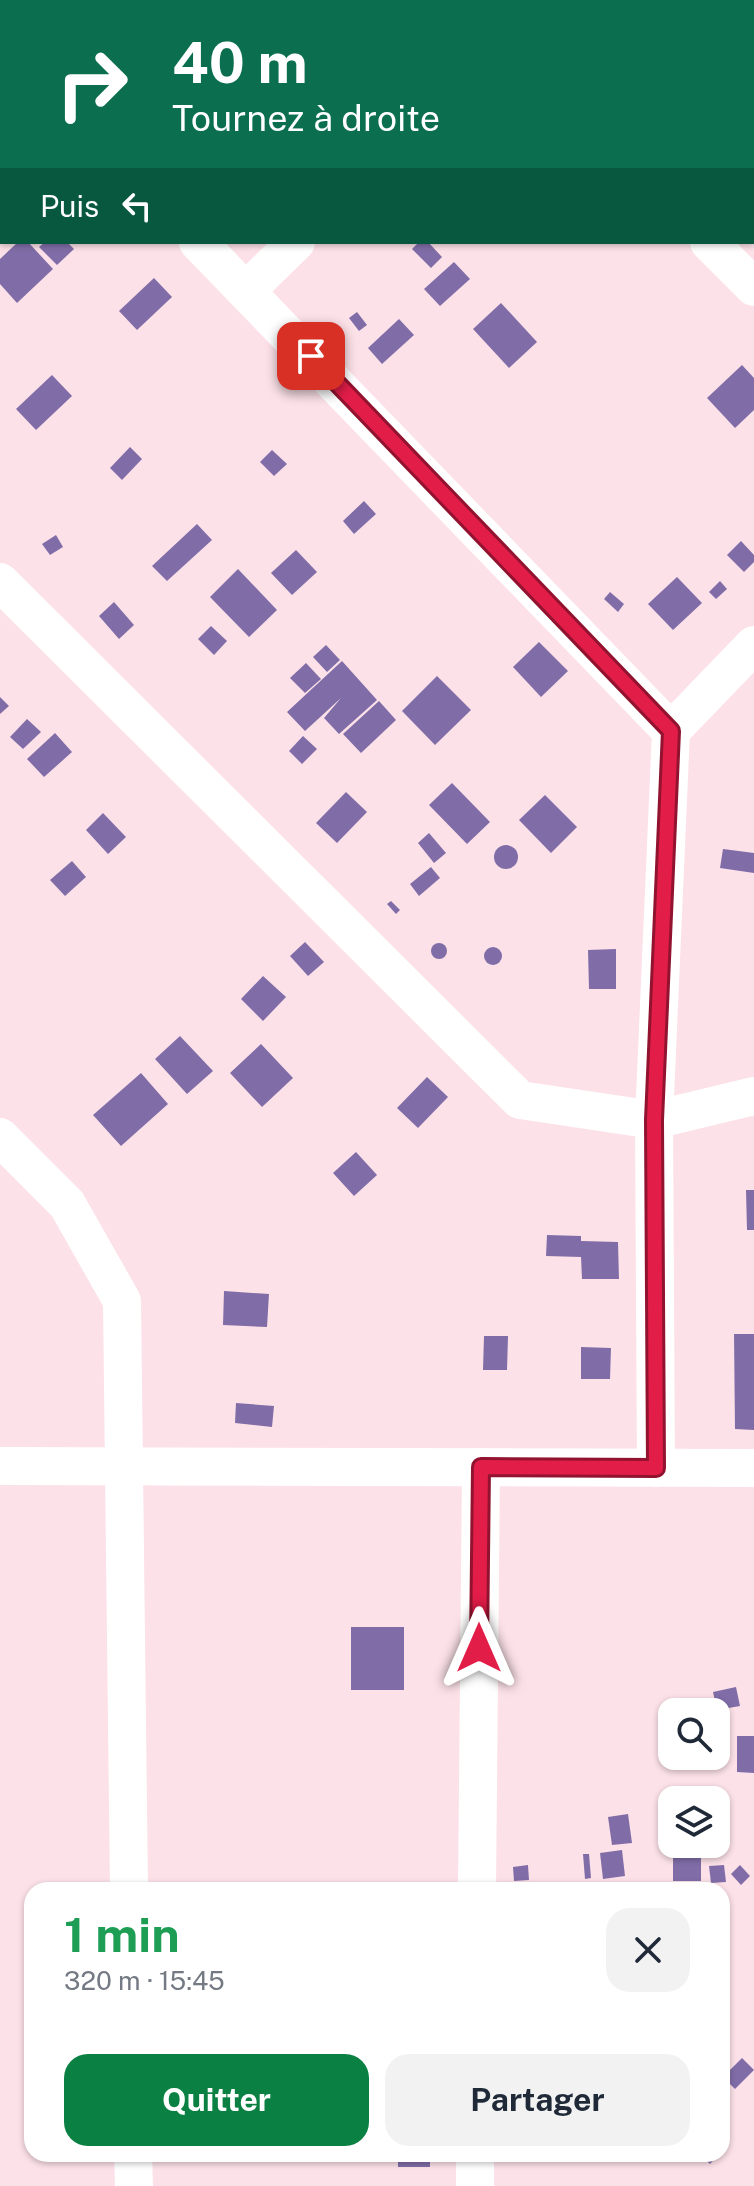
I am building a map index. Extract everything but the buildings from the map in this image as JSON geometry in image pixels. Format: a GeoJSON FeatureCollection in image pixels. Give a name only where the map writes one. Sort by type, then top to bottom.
{"type":"FeatureCollection","features":[{"type":"Feature","properties":{"kind":"street"},"geometry":{"type":"LineString","coordinates":[[200,244],[248,289],[671,731]]}},
{"type":"Feature","properties":{"kind":"street"},"geometry":{"type":"LineString","coordinates":[[248,289],[294,244]]}},
{"type":"Feature","properties":{"kind":"street"},"geometry":{"type":"LineString","coordinates":[[711,244],[754,287]]}},
{"type":"Feature","properties":{"kind":"street"},"geometry":{"type":"LineString","coordinates":[[0,582],[520,1100],[654,1120],[754,1096]]}},
{"type":"Feature","properties":{"kind":"street"},"geometry":{"type":"LineString","coordinates":[[656,1468],[654,1120],[671,731],[754,645]]}},
{"type":"Feature","properties":{"kind":"street"},"geometry":{"type":"LineString","coordinates":[[0,1137],[67,1204],[122,1301],[129,1882]]}},
{"type":"Feature","properties":{"kind":"street"},"geometry":{"type":"LineString","coordinates":[[0,1466],[754,1468]]}},
{"type":"Feature","properties":{"kind":"street"},"geometry":{"type":"LineString","coordinates":[[477,1882],[481,1467]]}},
{"type":"Feature","properties":{"kind":"street"},"geometry":{"type":"LineString","coordinates":[[133,2162],[134,2186]]}},
{"type":"Feature","properties":{"kind":"street"},"geometry":{"type":"LineString","coordinates":[[475,2162],[475,2186]]}},
{"type":"Feature","properties":{"kind":"route"},"geometry":{"type":"LineString","coordinates":[[311,356],[671,731],[654,1120],[656,1468],[481,1467],[479,1648]]}}]}
